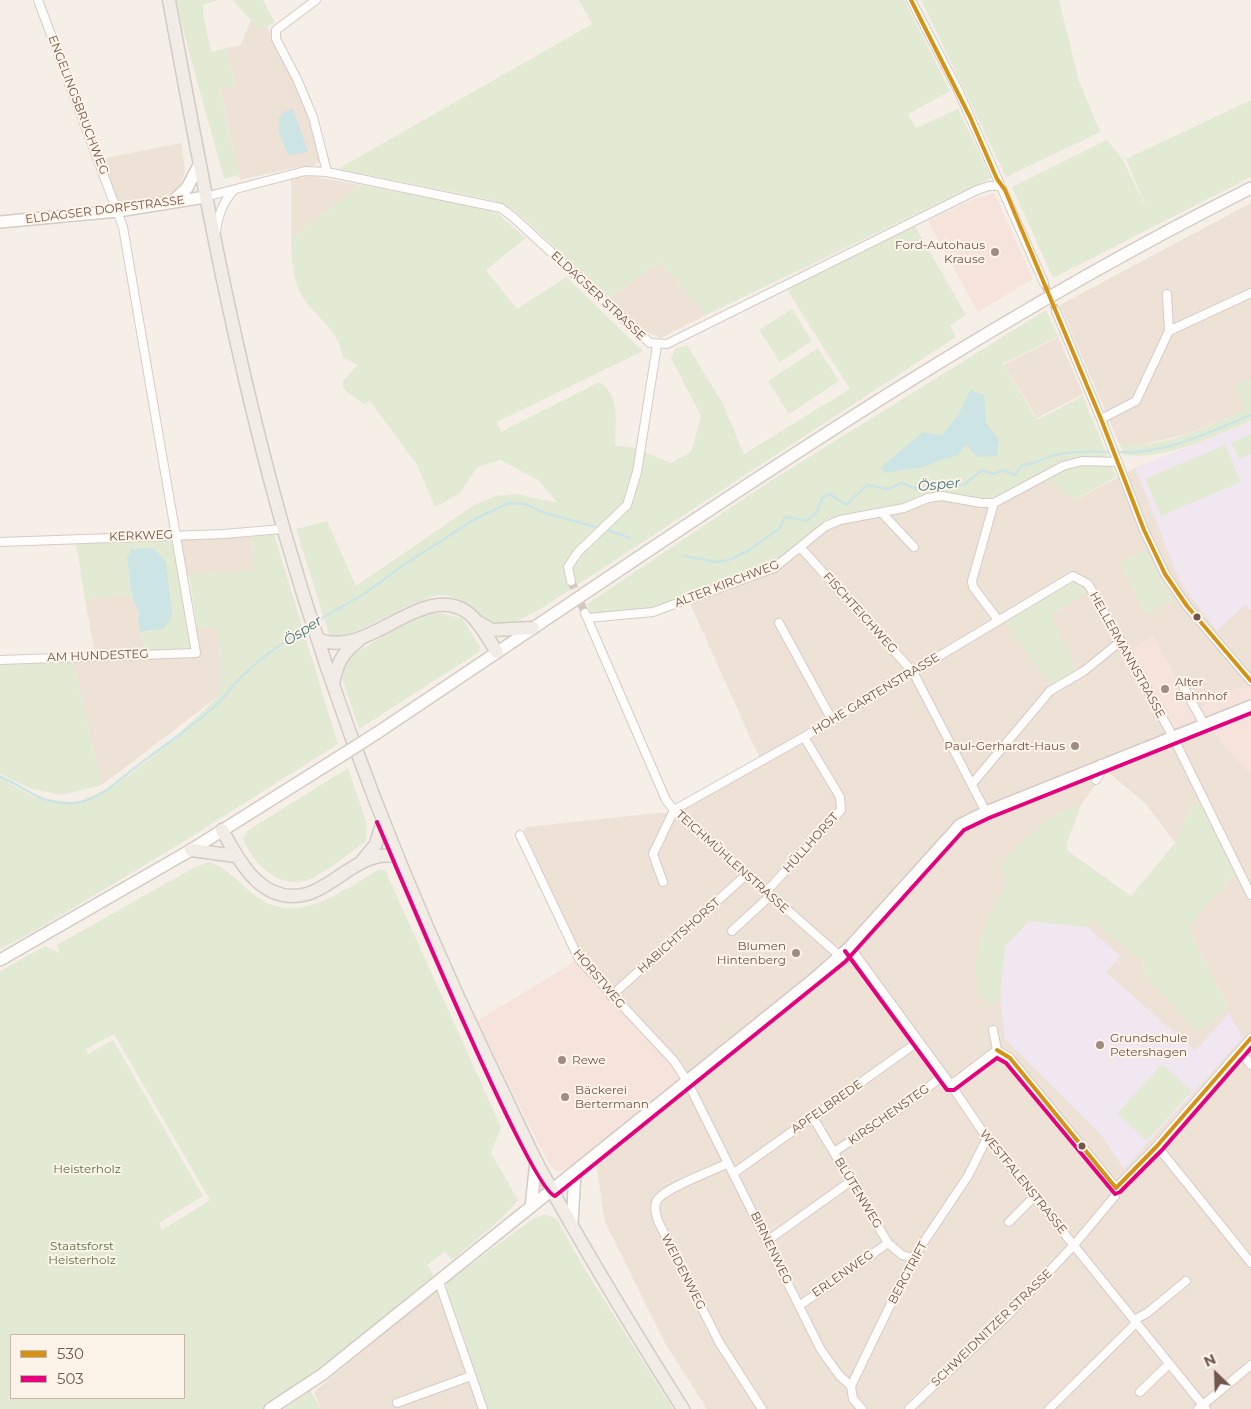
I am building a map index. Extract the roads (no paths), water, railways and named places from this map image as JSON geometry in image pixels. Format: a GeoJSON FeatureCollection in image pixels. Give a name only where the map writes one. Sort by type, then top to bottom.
{"type":"FeatureCollection","features":[{"type":"Feature","properties":{"kind":"main road"},"geometry":{"type":"LineString","coordinates":[[169,0],[205,197],[252,405],[283,529],[333,684],[398,857],[456,993],[536,1161],[645,1349],[683,1409]]}},
{"type":"Feature","properties":{"kind":"main road"},"geometry":{"type":"LineString","coordinates":[[171,202],[186,188],[199,165]]}},
{"type":"Feature","properties":{"kind":"main road"},"geometry":{"type":"LineString","coordinates":[[0,960],[191,850],[377,733],[721,501],[961,348],[1112,260],[1251,188]]}},
{"type":"Feature","properties":{"kind":"main road","name":"ELDAGSER DORFSTRASSE"},"geometry":{"type":"LineString","coordinates":[[0,222],[118,211],[205,197]]}},
{"type":"Feature","properties":{"kind":"main road"},"geometry":{"type":"LineString","coordinates":[[317,637],[335,644],[366,636],[435,605],[450,605],[461,609],[492,630],[533,628]]}},
{"type":"Feature","properties":{"kind":"main road"},"geometry":{"type":"LineString","coordinates":[[478,622],[497,652]]}},
{"type":"Feature","properties":{"kind":"main road"},"geometry":{"type":"LineString","coordinates":[[333,684],[338,660],[347,650],[366,636]]}},
{"type":"Feature","properties":{"kind":"main road"},"geometry":{"type":"LineString","coordinates":[[270,1409],[323,1374],[554,1190],[840,957],[960,826],[986,812],[1101,764],[1205,726],[1251,706]]}},
{"type":"Feature","properties":{"kind":"main road"},"geometry":{"type":"LineString","coordinates":[[361,862],[376,844],[383,820]]}},
{"type":"Feature","properties":{"kind":"main road"},"geometry":{"type":"LineString","coordinates":[[222,830],[236,856],[258,884],[273,892],[290,896],[307,894],[361,862],[379,856],[398,857]]}},
{"type":"Feature","properties":{"kind":"main road"},"geometry":{"type":"LineString","coordinates":[[191,850],[236,856]]}},
{"type":"Feature","properties":{"kind":"main road"},"geometry":{"type":"LineString","coordinates":[[531,1207],[536,1161]]}},
{"type":"Feature","properties":{"kind":"main road"},"geometry":{"type":"LineString","coordinates":[[572,1223],[575,1173]]}},
{"type":"Feature","properties":{"kind":"street","name":"ENGELINGSBRUCHWEG"},"geometry":{"type":"LineString","coordinates":[[38,0],[118,211],[125,236],[196,653]]}},
{"type":"Feature","properties":{"kind":"street"},"geometry":{"type":"LineString","coordinates":[[316,0],[276,30],[276,39],[298,79],[313,118],[327,172]]}},
{"type":"Feature","properties":{"kind":"street"},"geometry":{"type":"LineString","coordinates":[[912,0],[993,164],[1000,186],[1005,190],[1044,283]]}},
{"type":"Feature","properties":{"kind":"street","name":"ELDAGSER DORFSTRASSE"},"geometry":{"type":"LineString","coordinates":[[205,197],[305,170],[327,172]]}},
{"type":"Feature","properties":{"kind":"street","name":"ELDAGSER STRASSE"},"geometry":{"type":"LineString","coordinates":[[327,172],[500,208],[513,217],[623,321],[650,343],[657,345],[667,344],[977,190],[989,186],[1000,186]]}},
{"type":"Feature","properties":{"kind":"street"},"geometry":{"type":"LineString","coordinates":[[215,240],[219,212],[225,199],[235,188]]}},
{"type":"Feature","properties":{"kind":"street"},"geometry":{"type":"LineString","coordinates":[[1169,332],[1251,293]]}},
{"type":"Feature","properties":{"kind":"street"},"geometry":{"type":"LineString","coordinates":[[1101,419],[1136,401],[1169,332],[1167,294]]}},
{"type":"Feature","properties":{"kind":"street"},"geometry":{"type":"LineString","coordinates":[[1056,311],[1144,530],[1174,590],[1251,681]]}},
{"type":"Feature","properties":{"kind":"street"},"geometry":{"type":"LineString","coordinates":[[571,581],[568,567],[578,552],[627,505],[637,472],[657,345]]}},
{"type":"Feature","properties":{"kind":"street"},"geometry":{"type":"LineString","coordinates":[[998,620],[973,587],[972,581],[994,503],[1063,466],[1082,461],[1117,460]]}},
{"type":"Feature","properties":{"kind":"street","name":"ALTER KIRCHWEG"},"geometry":{"type":"LineString","coordinates":[[587,616],[653,612],[774,568],[826,526],[856,515],[882,513],[904,508],[928,498],[942,496],[981,504],[994,503]]}},
{"type":"Feature","properties":{"kind":"street"},"geometry":{"type":"LineString","coordinates":[[882,513],[914,547]]}},
{"type":"Feature","properties":{"kind":"street","name":"KERKWEG"},"geometry":{"type":"LineString","coordinates":[[0,542],[283,529]]}},
{"type":"Feature","properties":{"kind":"street","name":"FISCHTEICHWEG"},"geometry":{"type":"LineString","coordinates":[[801,548],[913,672],[986,812]]}},
{"type":"Feature","properties":{"kind":"street","name":"HOHE GARTENSTRASSE"},"geometry":{"type":"LineString","coordinates":[[674,810],[804,737],[1073,576],[1077,577]]}},
{"type":"Feature","properties":{"kind":"street","name":"HELLERMANNSTRASSE"},"geometry":{"type":"LineString","coordinates":[[1077,577],[1088,584],[1121,641],[1173,737],[1251,895]]}},
{"type":"Feature","properties":{"kind":"street","name":"TEICHMÜHLENSTRASSE"},"geometry":{"type":"LineString","coordinates":[[587,616],[666,800],[674,810],[746,875],[840,957]]}},
{"type":"Feature","properties":{"kind":"street"},"geometry":{"type":"LineString","coordinates":[[779,623],[832,720]]}},
{"type":"Feature","properties":{"kind":"street"},"geometry":{"type":"LineString","coordinates":[[972,784],[1050,691],[1084,671],[1121,641]]}},
{"type":"Feature","properties":{"kind":"street","name":"AM HUNDESTEG"},"geometry":{"type":"LineString","coordinates":[[0,660],[196,653]]}},
{"type":"Feature","properties":{"kind":"street"},"geometry":{"type":"LineString","coordinates":[[1183,686],[1205,726]]}},
{"type":"Feature","properties":{"kind":"street","name":"HÜLLHORST"},"geometry":{"type":"LineString","coordinates":[[732,931],[768,894],[841,810],[840,797],[804,737]]}},
{"type":"Feature","properties":{"kind":"street"},"geometry":{"type":"LineString","coordinates":[[1096,780],[1102,770],[1101,764]]}},
{"type":"Feature","properties":{"kind":"street"},"geometry":{"type":"LineString","coordinates":[[663,882],[653,854],[674,810]]}},
{"type":"Feature","properties":{"kind":"street","name":"HORSTWEG"},"geometry":{"type":"LineString","coordinates":[[520,835],[574,951],[611,996],[674,1061],[687,1081]]}},
{"type":"Feature","properties":{"kind":"street","name":"HABICHTSHORST"},"geometry":{"type":"LineString","coordinates":[[611,996],[746,875]]}},
{"type":"Feature","properties":{"kind":"street","name":"WESTFALENSTRASSE"},"geometry":{"type":"LineString","coordinates":[[850,947],[951,1085],[987,1138],[1169,1364],[1202,1408]]}},
{"type":"Feature","properties":{"kind":"street"},"geometry":{"type":"LineString","coordinates":[[994,1030],[997,1050],[1010,1058],[1116,1188]]}},
{"type":"Feature","properties":{"kind":"street","name":"SCHWEIDNITZER STRASSE"},"geometry":{"type":"LineString","coordinates":[[909,1409],[1009,1314],[1074,1246],[1115,1196],[1116,1188],[1157,1146],[1251,1038]]}},
{"type":"Feature","properties":{"kind":"street","name":"APFELBREDE"},"geometry":{"type":"LineString","coordinates":[[734,1173],[919,1041]]}},
{"type":"Feature","properties":{"kind":"street"},"geometry":{"type":"LineString","coordinates":[[951,1085],[997,1050]]}},
{"type":"Feature","properties":{"kind":"street"},"geometry":{"type":"LineString","coordinates":[[1240,1051],[1251,1065]]}},
{"type":"Feature","properties":{"kind":"street","name":"KIRSCHENSTEG"},"geometry":{"type":"LineString","coordinates":[[834,1152],[895,1112],[943,1076]]}},
{"type":"Feature","properties":{"kind":"street","name":"BIRNENWEG"},"geometry":{"type":"LineString","coordinates":[[687,1081],[821,1350],[839,1375],[851,1386],[853,1399],[862,1409]]}},
{"type":"Feature","properties":{"kind":"street","name":"BLÜTENWEG"},"geometry":{"type":"LineString","coordinates":[[812,1116],[888,1243],[902,1255],[913,1258]]}},
{"type":"Feature","properties":{"kind":"street","name":"BERGTRIFT"},"geometry":{"type":"LineString","coordinates":[[851,1386],[913,1258],[968,1176],[987,1138]]}},
{"type":"Feature","properties":{"kind":"street"},"geometry":{"type":"LineString","coordinates":[[1157,1146],[1251,1263]]}},
{"type":"Feature","properties":{"kind":"street","name":"WEIDENWEG"},"geometry":{"type":"LineString","coordinates":[[728,1163],[670,1190],[658,1198],[655,1207],[658,1221],[719,1342],[762,1409]]}},
{"type":"Feature","properties":{"kind":"street"},"geometry":{"type":"LineString","coordinates":[[767,1240],[851,1180]]}},
{"type":"Feature","properties":{"kind":"street"},"geometry":{"type":"LineString","coordinates":[[1009,1222],[1034,1197]]}},
{"type":"Feature","properties":{"kind":"street","name":"ERLENWEG"},"geometry":{"type":"LineString","coordinates":[[799,1306],[888,1243]]}},
{"type":"Feature","properties":{"kind":"street"},"geometry":{"type":"LineString","coordinates":[[1049,1409],[1135,1322],[1186,1281]]}},
{"type":"Feature","properties":{"kind":"street"},"geometry":{"type":"LineString","coordinates":[[439,1282],[483,1409]]}},
{"type":"Feature","properties":{"kind":"street"},"geometry":{"type":"LineString","coordinates":[[1140,1392],[1169,1364]]}},
{"type":"Feature","properties":{"kind":"street"},"geometry":{"type":"LineString","coordinates":[[1202,1408],[1251,1365]]}},
{"type":"Feature","properties":{"kind":"street"},"geometry":{"type":"LineString","coordinates":[[397,1403],[471,1376]]}},
{"type":"Feature","properties":{"kind":"water"},"geometry":{"type":"Polygon","coordinates":[[[293,109],[308,152],[288,155],[279,132],[279,117],[285,111],[293,109]]]}},
{"type":"Feature","properties":{"kind":"water"},"geometry":{"type":"Polygon","coordinates":[[[970,390],[984,395],[986,422],[999,440],[997,456],[978,457],[965,445],[958,456],[943,459],[924,467],[884,473],[881,467],[923,432],[942,435],[959,413],[970,390]]]}},
{"type":"Feature","properties":{"kind":"water"},"geometry":{"type":"Polygon","coordinates":[[[153,548],[166,562],[172,613],[170,620],[163,629],[140,632],[139,613],[132,597],[127,558],[131,549],[153,548]]]}},
{"type":"Feature","properties":{"kind":"waterway","name":"Ösper"},"geometry":{"type":"LineString","coordinates":[[1116,452],[1152,450],[1169,446],[1251,415]]}},
{"type":"Feature","properties":{"kind":"waterway","name":"Ösper"},"geometry":{"type":"LineString","coordinates":[[684,556],[716,562],[729,560],[746,552],[780,528],[785,517],[807,521],[817,512],[822,498],[830,494],[846,505],[867,485],[889,489],[901,483],[918,489],[940,484],[964,485],[982,470],[994,474],[1003,470],[1015,475],[1022,465],[1032,464],[1055,455],[1092,451],[1111,452]]}},
{"type":"Feature","properties":{"kind":"waterway","name":"Ösper"},"geometry":{"type":"LineString","coordinates":[[315,622],[364,594],[405,564],[475,519],[509,503],[525,504],[545,513],[599,528]]}},
{"type":"Feature","properties":{"kind":"waterway","name":"Ösper"},"geometry":{"type":"LineString","coordinates":[[605,529],[630,538]]}},
{"type":"Feature","properties":{"kind":"waterway","name":"Ösper"},"geometry":{"type":"LineString","coordinates":[[0,777],[42,799],[62,803],[82,802],[91,799],[113,786],[206,714],[263,657],[309,627]]}},
{"type":"Feature","properties":{"kind":"tunnel"},"geometry":{"type":"LineString","coordinates":[[1044,283],[1056,311]]}},
{"type":"Feature","properties":{"kind":"tunnel"},"geometry":{"type":"LineString","coordinates":[[571,581],[585,613]]}},
{"type":"Feature","properties":{"kind":"place","name":"Ford-Autohaus Krause"},"geometry":{"type":"Point","coordinates":[995,252]}},
{"type":"Feature","properties":{"kind":"place","name":"Alter Bahnhof"},"geometry":{"type":"Point","coordinates":[1165,689]}},
{"type":"Feature","properties":{"kind":"place","name":"Paul-Gerhardt-Haus"},"geometry":{"type":"Point","coordinates":[1075,746]}},
{"type":"Feature","properties":{"kind":"place","name":"Blumen Hintenberg"},"geometry":{"type":"Point","coordinates":[796,953]}},
{"type":"Feature","properties":{"kind":"place","name":"Grundschule Petershagen"},"geometry":{"type":"Point","coordinates":[1100,1045]}},
{"type":"Feature","properties":{"kind":"place","name":"Rewe"},"geometry":{"type":"Point","coordinates":[562,1060]}},
{"type":"Feature","properties":{"kind":"place","name":"Bäckerei Bertermann"},"geometry":{"type":"Point","coordinates":[565,1097]}},
{"type":"Feature","properties":{"kind":"park label","name":"Heisterholz"},"geometry":{"type":"Point","coordinates":[87,1169]}},
{"type":"Feature","properties":{"kind":"park label","name":"Staatsforst Heisterholz"},"geometry":{"type":"Point","coordinates":[82,1253]}}]}
